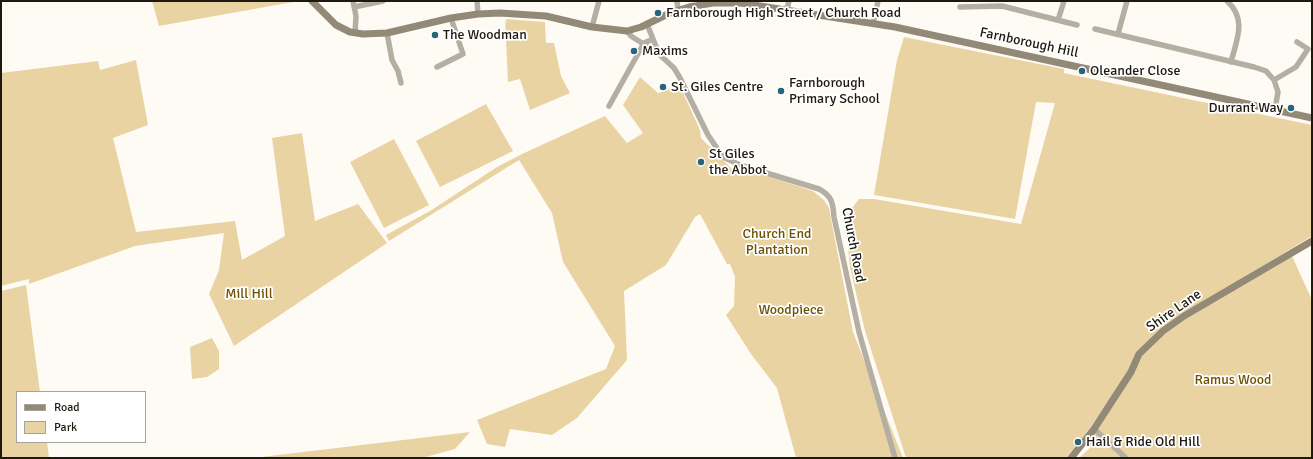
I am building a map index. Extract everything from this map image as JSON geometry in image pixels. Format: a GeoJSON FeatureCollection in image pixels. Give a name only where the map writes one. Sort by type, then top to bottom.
{"type":"FeatureCollection","features":[{"type":"Feature","properties":{"kind":"main road"},"geometry":{"type":"LineString","coordinates":[[312,1],[336,25],[355,33],[363,34],[388,33],[451,18],[478,14],[500,13],[546,16],[592,27],[628,31]]}},
{"type":"Feature","properties":{"kind":"main road","name":"Farnborough Hill"},"geometry":{"type":"LineString","coordinates":[[628,31],[648,24],[678,10],[703,4],[730,2],[787,9],[895,27],[1312,118]]}},
{"type":"Feature","properties":{"kind":"main road","name":"Shire Lane"},"geometry":{"type":"LineString","coordinates":[[1071,458],[1094,429],[1131,372],[1139,354],[1163,331],[1184,316],[1312,241]]}},
{"type":"Feature","properties":{"kind":"street"},"geometry":{"type":"LineString","coordinates":[[355,33],[356,24],[354,4],[383,1]]}},
{"type":"Feature","properties":{"kind":"street"},"geometry":{"type":"LineString","coordinates":[[477,1],[478,14]]}},
{"type":"Feature","properties":{"kind":"street"},"geometry":{"type":"LineString","coordinates":[[592,27],[599,1]]}},
{"type":"Feature","properties":{"kind":"street"},"geometry":{"type":"LineString","coordinates":[[677,1],[678,10]]}},
{"type":"Feature","properties":{"kind":"street"},"geometry":{"type":"LineString","coordinates":[[787,9],[789,1]]}},
{"type":"Feature","properties":{"kind":"street"},"geometry":{"type":"LineString","coordinates":[[874,24],[878,1]]}},
{"type":"Feature","properties":{"kind":"street"},"geometry":{"type":"LineString","coordinates":[[1058,20],[1064,1]]}},
{"type":"Feature","properties":{"kind":"street"},"geometry":{"type":"LineString","coordinates":[[1118,34],[1127,1]]}},
{"type":"Feature","properties":{"kind":"street"},"geometry":{"type":"LineString","coordinates":[[1227,1],[1234,9],[1239,24],[1239,32],[1231,62]]}},
{"type":"Feature","properties":{"kind":"street"},"geometry":{"type":"LineString","coordinates":[[960,7],[1002,4],[1077,25]]}},
{"type":"Feature","properties":{"kind":"street"},"geometry":{"type":"LineString","coordinates":[[437,67],[463,54],[451,18]]}},
{"type":"Feature","properties":{"kind":"street","name":"Church Road"},"geometry":{"type":"LineString","coordinates":[[648,24],[659,54]]}},
{"type":"Feature","properties":{"kind":"street"},"geometry":{"type":"LineString","coordinates":[[1095,29],[1263,70],[1274,80],[1278,92],[1275,109]]}},
{"type":"Feature","properties":{"kind":"street","name":"Church Road"},"geometry":{"type":"LineString","coordinates":[[628,31],[629,34],[659,54],[674,68],[708,135],[723,157],[740,165],[819,189],[827,194],[833,204],[834,217],[859,332],[895,458]]}},
{"type":"Feature","properties":{"kind":"street"},"geometry":{"type":"LineString","coordinates":[[388,33],[392,60],[398,71],[401,83]]}},
{"type":"Feature","properties":{"kind":"street"},"geometry":{"type":"LineString","coordinates":[[608,106],[644,43],[653,38]]}},
{"type":"Feature","properties":{"kind":"street"},"geometry":{"type":"LineString","coordinates":[[1274,80],[1293,69],[1310,51],[1297,42]]}},
{"type":"Feature","properties":{"kind":"street"},"geometry":{"type":"LineString","coordinates":[[1094,429],[1126,458]]}},
{"type":"Feature","properties":{"kind":"street"},"geometry":{"type":"LineString","coordinates":[[1084,443],[1108,441]]}},
{"type":"Feature","properties":{"kind":"green space"},"geometry":{"type":"Polygon","coordinates":[[[152,1],[299,1],[159,26],[152,1]]]}},
{"type":"Feature","properties":{"kind":"green space"},"geometry":{"type":"Polygon","coordinates":[[[505,19],[507,25],[506,19],[545,22],[546,43],[554,43],[561,76],[570,93],[530,110],[520,79],[508,82],[505,19]]]}},
{"type":"Feature","properties":{"kind":"green space"},"geometry":{"type":"Polygon","coordinates":[[[904,37],[1064,69],[1064,73],[1312,125],[1312,236],[1178,317],[1162,330],[1130,370],[1089,429],[1066,458],[906,458],[865,331],[850,268],[845,217],[859,199],[874,199],[1021,224],[1055,103],[1036,102],[1015,219],[874,195],[897,60],[904,37]]]}},
{"type":"Feature","properties":{"kind":"green space","name":"Mill Hill"},"geometry":{"type":"Polygon","coordinates":[[[136,60],[148,125],[113,138],[136,232],[235,221],[242,260],[285,236],[272,138],[302,133],[315,221],[358,204],[387,243],[234,346],[209,294],[219,270],[224,233],[135,246],[29,284],[29,279],[1,286],[1,73],[98,61],[100,70],[136,60]]]}},
{"type":"Feature","properties":{"kind":"green space"},"geometry":{"type":"Polygon","coordinates":[[[640,77],[658,93],[668,90],[676,84],[680,86],[700,130],[701,138],[734,171],[742,168],[813,191],[824,200],[829,208],[853,332],[903,458],[796,458],[777,388],[751,354],[726,315],[734,306],[735,277],[730,264],[727,264],[700,214],[695,217],[666,265],[624,291],[627,360],[577,418],[552,435],[510,429],[505,447],[487,444],[477,420],[606,369],[615,346],[563,262],[552,213],[519,160],[389,241],[386,235],[430,211],[497,167],[605,116],[627,143],[643,133],[623,105],[640,77]]]}},
{"type":"Feature","properties":{"kind":"green space"},"geometry":{"type":"Polygon","coordinates":[[[486,104],[513,151],[440,187],[416,141],[486,104]]]}},
{"type":"Feature","properties":{"kind":"green space"},"geometry":{"type":"Polygon","coordinates":[[[394,139],[429,205],[384,228],[350,162],[394,139]]]}},
{"type":"Feature","properties":{"kind":"green space","name":"Ramus Wood"},"geometry":{"type":"Polygon","coordinates":[[[1292,256],[1312,300],[1312,458],[1079,458],[1091,447],[1087,443],[1141,356],[1165,332],[1187,317],[1292,256]]]}},
{"type":"Feature","properties":{"kind":"green space"},"geometry":{"type":"Polygon","coordinates":[[[26,285],[40,391],[16,391],[16,443],[47,443],[49,458],[1,458],[1,291],[26,285]]]}},
{"type":"Feature","properties":{"kind":"green space"},"geometry":{"type":"Polygon","coordinates":[[[212,338],[219,351],[219,369],[207,377],[192,379],[190,347],[212,338]]]}},
{"type":"Feature","properties":{"kind":"green space"},"geometry":{"type":"Polygon","coordinates":[[[470,432],[455,449],[422,458],[253,458],[470,432]]]}},
{"type":"Feature","properties":{"kind":"place","name":"Farnborough High Street / Church Road"},"geometry":{"type":"Point","coordinates":[658,13]}},
{"type":"Feature","properties":{"kind":"place","name":"The Woodman"},"geometry":{"type":"Point","coordinates":[435,35]}},
{"type":"Feature","properties":{"kind":"place","name":"Maxims"},"geometry":{"type":"Point","coordinates":[634,51]}},
{"type":"Feature","properties":{"kind":"place","name":"Oleander Close"},"geometry":{"type":"Point","coordinates":[1082,71]}},
{"type":"Feature","properties":{"kind":"place","name":"St. Giles Centre"},"geometry":{"type":"Point","coordinates":[663,87]}},
{"type":"Feature","properties":{"kind":"place","name":"Farnborough Primary School"},"geometry":{"type":"Point","coordinates":[781,91]}},
{"type":"Feature","properties":{"kind":"place","name":"Durrant Way"},"geometry":{"type":"Point","coordinates":[1291,108]}},
{"type":"Feature","properties":{"kind":"place","name":"St Giles the Abbot"},"geometry":{"type":"Point","coordinates":[701,162]}},
{"type":"Feature","properties":{"kind":"place","name":"Hail & Ride Old Hill"},"geometry":{"type":"Point","coordinates":[1078,442]}},
{"type":"Feature","properties":{"kind":"park label","name":"Church End Plantation"},"geometry":{"type":"Point","coordinates":[777,242]}},
{"type":"Feature","properties":{"kind":"park label","name":"Woodpiece"},"geometry":{"type":"Point","coordinates":[791,310]}}]}
